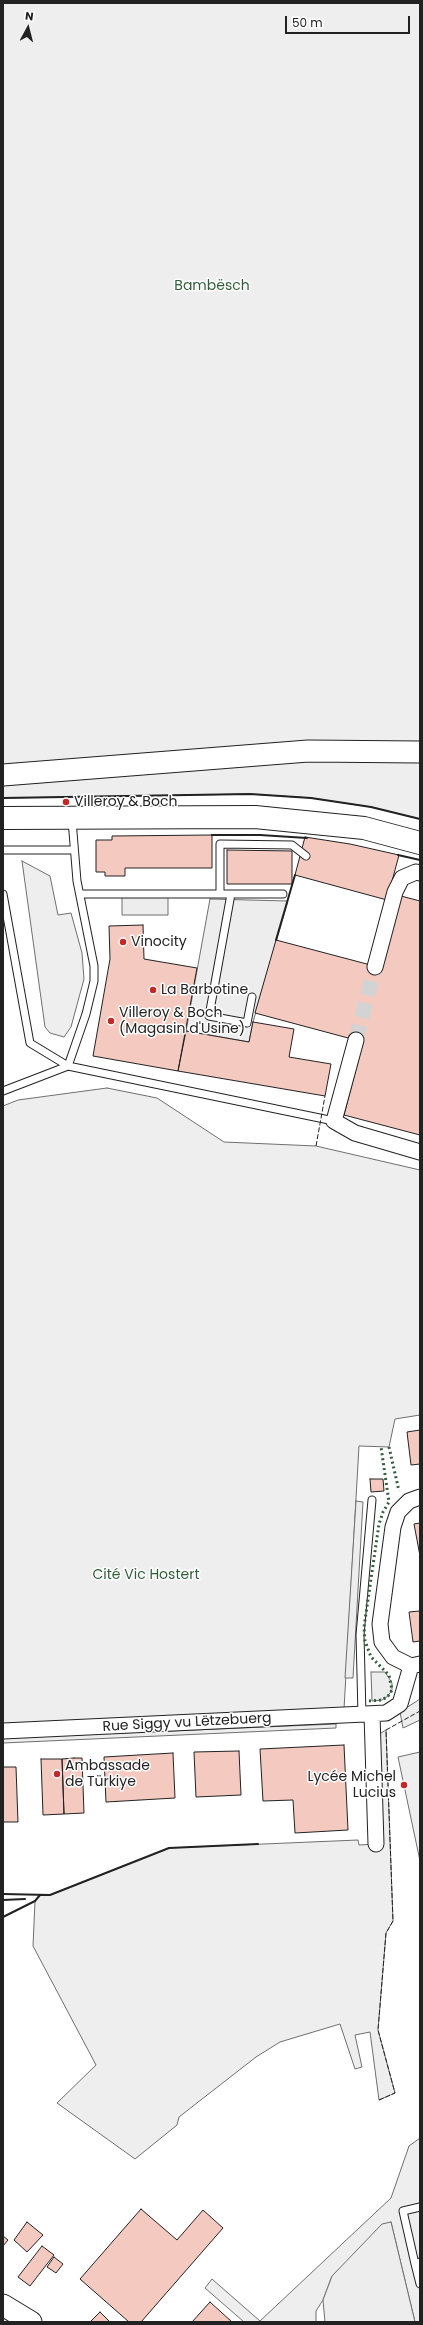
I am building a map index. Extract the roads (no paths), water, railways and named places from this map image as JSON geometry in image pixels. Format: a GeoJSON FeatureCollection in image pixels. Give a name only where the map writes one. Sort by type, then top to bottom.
{"type":"FeatureCollection","features":[{"type":"Feature","properties":{"kind":"main road"},"geometry":{"type":"LineString","coordinates":[[3,775],[308,752],[420,752]]}},
{"type":"Feature","properties":{"kind":"main road"},"geometry":{"type":"LineString","coordinates":[[3,818],[255,817],[364,828],[420,843]]}},
{"type":"Feature","properties":{"kind":"main road"},"geometry":{"type":"LineString","coordinates":[[3,2305],[31,2322]]}},
{"type":"Feature","properties":{"kind":"street"},"geometry":{"type":"LineString","coordinates":[[375,967],[395,892],[402,878],[416,872],[420,873]]}},
{"type":"Feature","properties":{"kind":"street"},"geometry":{"type":"LineString","coordinates":[[356,1040],[334,1121],[355,1133],[420,1152]]}},
{"type":"Feature","properties":{"kind":"street","name":"Rue Siggy vu Lëtzebuerg"},"geometry":{"type":"LineString","coordinates":[[3,1731],[386,1713],[400,1704],[416,1665],[393,1657],[382,1642],[380,1624],[393,1527],[398,1512],[409,1501],[420,1497]]}},
{"type":"Feature","properties":{"kind":"street"},"geometry":{"type":"LineString","coordinates":[[367,1714],[376,1844]]}},
{"type":"Feature","properties":{"kind":"lane"},"geometry":{"type":"LineString","coordinates":[[3,1092],[68,1066],[86,1014],[94,981],[93,955],[80,894],[73,850],[71,818]]}},
{"type":"Feature","properties":{"kind":"lane"},"geometry":{"type":"LineString","coordinates":[[220,894],[220,844],[292,845],[306,856]]}},
{"type":"Feature","properties":{"kind":"lane"},"geometry":{"type":"LineString","coordinates":[[3,850],[73,850]]}},
{"type":"Feature","properties":{"kind":"lane"},"geometry":{"type":"LineString","coordinates":[[3,894],[30,1043],[68,1066],[334,1121]]}},
{"type":"Feature","properties":{"kind":"lane"},"geometry":{"type":"LineString","coordinates":[[80,894],[283,894]]}},
{"type":"Feature","properties":{"kind":"lane"},"geometry":{"type":"LineString","coordinates":[[231,894],[209,1016],[247,1023],[252,997]]}},
{"type":"Feature","properties":{"kind":"lane"},"geometry":{"type":"LineString","coordinates":[[367,1714],[360,1635],[372,1500]]}},
{"type":"Feature","properties":{"kind":"lane"},"geometry":{"type":"LineString","coordinates":[[420,2207],[403,2211],[418,2263],[420,2284]]}},
{"type":"Feature","properties":{"kind":"tunnel"},"geometry":{"type":"LineString","coordinates":[[356,1040],[375,967]]}},
{"type":"Feature","properties":{"kind":"place","name":"Villeroy & Boch"},"geometry":{"type":"Point","coordinates":[66,802]}},
{"type":"Feature","properties":{"kind":"place","name":"Vinocity"},"geometry":{"type":"Point","coordinates":[123,942]}},
{"type":"Feature","properties":{"kind":"place","name":"La Barbotine"},"geometry":{"type":"Point","coordinates":[153,990]}},
{"type":"Feature","properties":{"kind":"place","name":"Villeroy & Boch (Magasin d'Usine)"},"geometry":{"type":"Point","coordinates":[111,1021]}},
{"type":"Feature","properties":{"kind":"place","name":"Ambassade de Türkiye"},"geometry":{"type":"Point","coordinates":[57,1774]}},
{"type":"Feature","properties":{"kind":"place","name":"Lycée Michel Lucius"},"geometry":{"type":"Point","coordinates":[404,1785]}},
{"type":"Feature","properties":{"kind":"park label","name":"Bambësch"},"geometry":{"type":"Point","coordinates":[212,286]}},
{"type":"Feature","properties":{"kind":"park label","name":"Cité Vic Hostert"},"geometry":{"type":"Point","coordinates":[146,1575]}}]}
